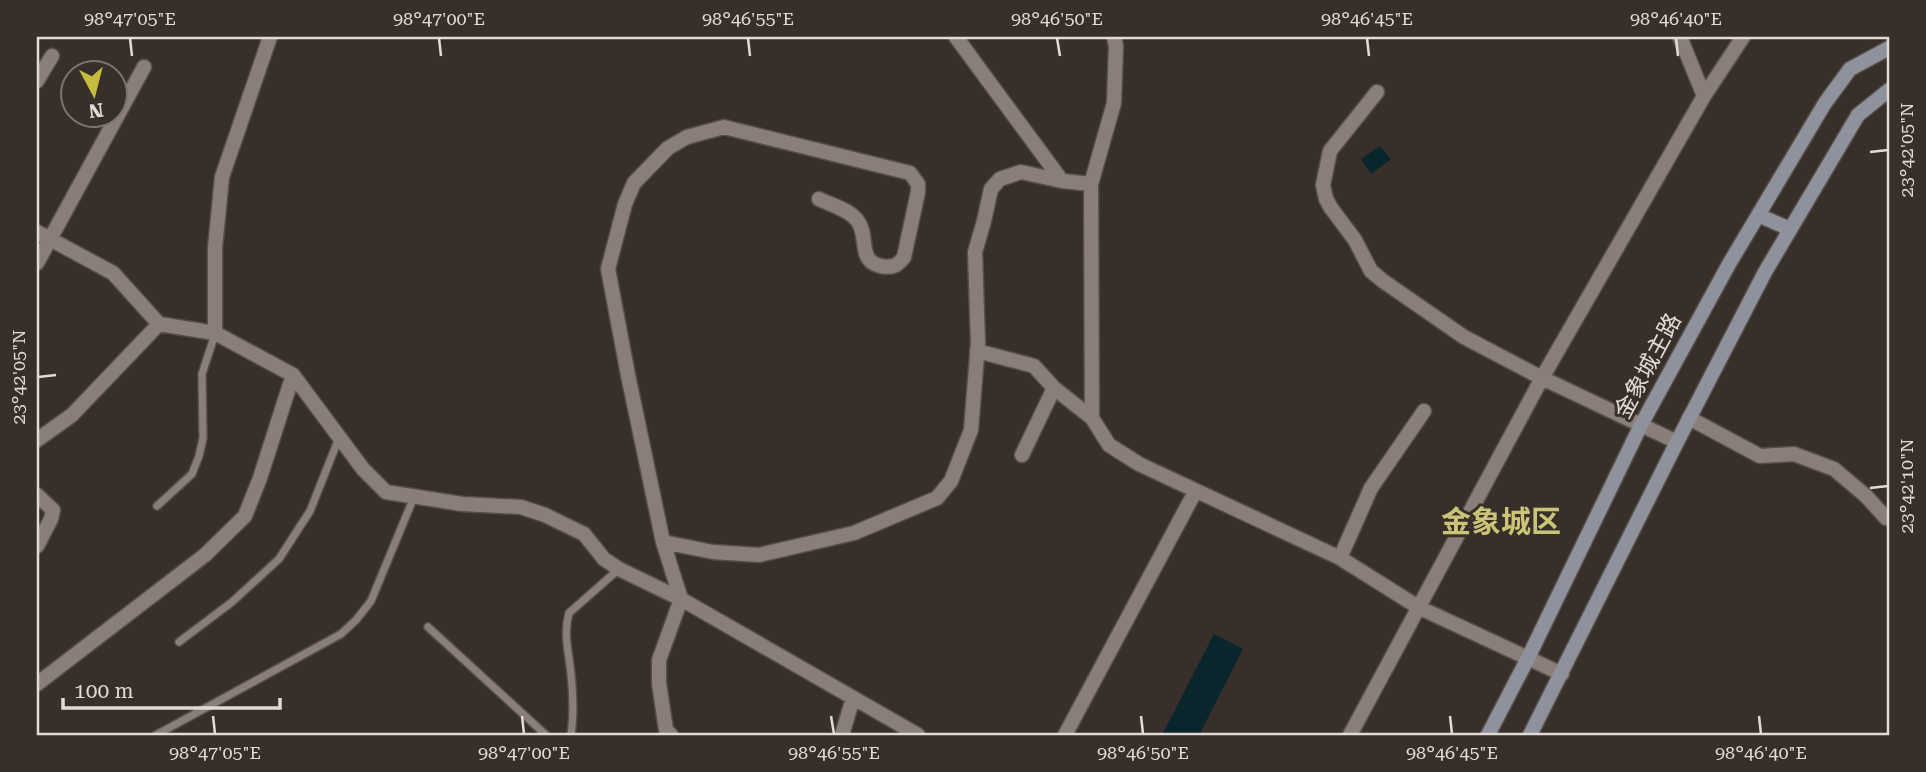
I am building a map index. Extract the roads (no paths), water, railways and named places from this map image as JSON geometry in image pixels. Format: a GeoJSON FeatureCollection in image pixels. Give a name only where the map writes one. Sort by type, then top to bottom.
{"type":"FeatureCollection","features":[{"type":"Feature","properties":{"kind":"main road","name":"金象城主路"},"geometry":{"type":"LineString","coordinates":[[1488,735],[1641,425],[1729,264],[1825,103],[1850,69],[1889,48]]}},
{"type":"Feature","properties":{"kind":"main road"},"geometry":{"type":"LineString","coordinates":[[1530,735],[1765,272],[1858,116],[1889,90]]}},
{"type":"Feature","properties":{"kind":"main road"},"geometry":{"type":"LineString","coordinates":[[1758,215],[1790,229]]}},
{"type":"Feature","properties":{"kind":"street"},"geometry":{"type":"LineString","coordinates":[[215,333],[215,248],[222,177],[270,37]]}},
{"type":"Feature","properties":{"kind":"street"},"geometry":{"type":"LineString","coordinates":[[1092,418],[1091,184],[1114,103],[1114,37]]}},
{"type":"Feature","properties":{"kind":"street"},"geometry":{"type":"LineString","coordinates":[[1680,37],[1704,96]]}},
{"type":"Feature","properties":{"kind":"street"},"geometry":{"type":"LineString","coordinates":[[1350,735],[1542,378],[1704,96],[1743,37]]}},
{"type":"Feature","properties":{"kind":"street"},"geometry":{"type":"LineString","coordinates":[[966,40],[1062,181]]}},
{"type":"Feature","properties":{"kind":"street"},"geometry":{"type":"LineString","coordinates":[[37,81],[51,56]]}},
{"type":"Feature","properties":{"kind":"street"},"geometry":{"type":"LineString","coordinates":[[37,263],[43,235],[144,67]]}},
{"type":"Feature","properties":{"kind":"street"},"geometry":{"type":"LineString","coordinates":[[1377,92],[1330,150],[1323,185],[1326,200],[1355,240],[1371,271],[1464,337],[1542,378],[1677,442]]}},
{"type":"Feature","properties":{"kind":"street"},"geometry":{"type":"LineString","coordinates":[[671,735],[666,730],[659,683],[659,660],[681,599],[663,542],[608,269],[625,204],[634,183],[668,148],[687,137],[724,127],[911,173],[918,184],[918,192],[904,257],[897,264],[887,267],[871,262],[866,256],[865,237],[859,222],[851,214],[819,199]]}},
{"type":"Feature","properties":{"kind":"street"},"geometry":{"type":"LineString","coordinates":[[663,542],[713,552],[759,555],[854,533],[937,498],[950,481],[971,430],[977,351],[975,252],[991,189],[1000,178],[1021,172],[1091,184]]}},
{"type":"Feature","properties":{"kind":"street"},"geometry":{"type":"LineString","coordinates":[[43,235],[113,273],[159,324],[215,333],[293,375],[363,469],[387,492],[462,504],[521,507],[545,514],[584,534],[604,559],[619,569],[681,599],[918,735]]}},
{"type":"Feature","properties":{"kind":"street"},"geometry":{"type":"LineString","coordinates":[[37,440],[72,415],[159,324]]}},
{"type":"Feature","properties":{"kind":"street"},"geometry":{"type":"LineString","coordinates":[[977,351],[1034,366],[1054,388],[1092,418],[1109,445],[1139,464],[1340,558],[1418,607],[1562,674]]}},
{"type":"Feature","properties":{"kind":"street"},"geometry":{"type":"LineString","coordinates":[[37,684],[205,555],[245,516],[293,375]]}},
{"type":"Feature","properties":{"kind":"street"},"geometry":{"type":"LineString","coordinates":[[1022,455],[1054,388]]}},
{"type":"Feature","properties":{"kind":"street"},"geometry":{"type":"LineString","coordinates":[[1340,558],[1371,488],[1424,411]]}},
{"type":"Feature","properties":{"kind":"street"},"geometry":{"type":"LineString","coordinates":[[1689,418],[1760,456],[1794,454],[1834,470],[1866,496],[1885,518]]}},
{"type":"Feature","properties":{"kind":"street"},"geometry":{"type":"LineString","coordinates":[[1065,735],[1195,492]]}},
{"type":"Feature","properties":{"kind":"street"},"geometry":{"type":"LineString","coordinates":[[37,495],[53,510],[37,546]]}},
{"type":"Feature","properties":{"kind":"street"},"geometry":{"type":"LineString","coordinates":[[842,735],[853,698]]}},
{"type":"Feature","properties":{"kind":"lane"},"geometry":{"type":"LineString","coordinates":[[157,506],[192,474],[199,456],[203,438],[202,374],[215,333]]}},
{"type":"Feature","properties":{"kind":"lane"},"geometry":{"type":"LineString","coordinates":[[179,642],[232,602],[279,559],[310,511],[339,437]]}},
{"type":"Feature","properties":{"kind":"lane"},"geometry":{"type":"LineString","coordinates":[[156,735],[341,634],[371,601],[414,496]]}},
{"type":"Feature","properties":{"kind":"lane"},"geometry":{"type":"LineString","coordinates":[[571,735],[574,720],[566,623],[569,613],[619,569]]}},
{"type":"Feature","properties":{"kind":"lane"},"geometry":{"type":"LineString","coordinates":[[428,626],[546,735]]}},
{"type":"Feature","properties":{"kind":"water"},"geometry":{"type":"Polygon","coordinates":[[[1380,146],[1391,159],[1371,174],[1361,159],[1380,146]]]}},
{"type":"Feature","properties":{"kind":"water"},"geometry":{"type":"Polygon","coordinates":[[[1214,634],[1243,649],[1199,735],[1162,735],[1214,634]]]}},
{"type":"Feature","properties":{"kind":"district","name":"金象城区"},"geometry":{"type":"Point","coordinates":[1501,521]}}]}
